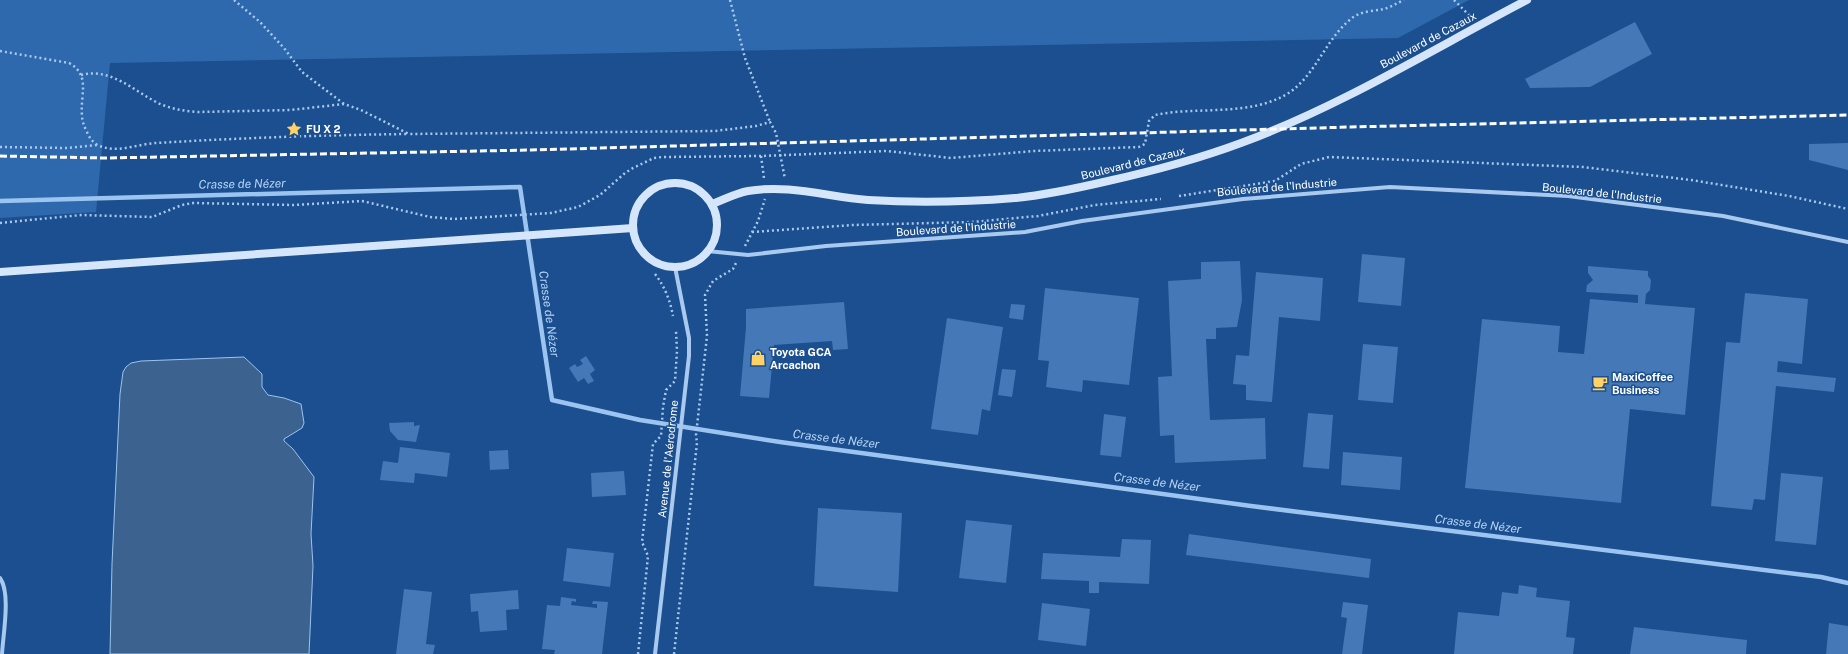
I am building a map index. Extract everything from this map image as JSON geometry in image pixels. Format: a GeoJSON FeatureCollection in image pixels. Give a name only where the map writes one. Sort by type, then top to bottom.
{"type":"FeatureCollection","features":[{"type":"Feature","properties":{"kind":"main road","name":"Boulevard de Cazaux"},"geometry":{"type":"LineString","coordinates":[[712,204],[746,191],[786,189],[866,199],[919,202],[1016,198],[1072,190],[1133,176],[1190,160],[1272,130],[1360,89],[1527,0]]}},
{"type":"Feature","properties":{"kind":"main road"},"geometry":{"type":"LineString","coordinates":[[677,183],[691,186],[703,193],[712,204],[716,216],[717,229],[714,241],[698,260],[687,265],[675,267],[662,265],[651,259],[642,251],[636,240],[633,228],[635,214],[640,201],[650,191],[663,184],[677,183]]}},
{"type":"Feature","properties":{"kind":"main road"},"geometry":{"type":"LineString","coordinates":[[0,272],[522,237],[633,228]]}},
{"type":"Feature","properties":{"kind":"street","name":"Boulevard de l'Industrie"},"geometry":{"type":"LineString","coordinates":[[707,251],[740,256],[826,246],[1025,232],[1082,221],[1243,199],[1390,186],[1576,197],[1723,216],[1848,242]]}},
{"type":"Feature","properties":{"kind":"street","name":"Avenue de l'Aérodrome"},"geometry":{"type":"LineString","coordinates":[[655,654],[682,420],[689,338],[675,267]]}},
{"type":"Feature","properties":{"kind":"street"},"geometry":{"type":"LineString","coordinates":[[0,578],[3,582],[6,603],[2,654]]}},
{"type":"Feature","properties":{"kind":"path"},"geometry":{"type":"LineString","coordinates":[[234,0],[260,22],[284,48],[302,72],[344,104],[361,110],[409,134]]}},
{"type":"Feature","properties":{"kind":"path"},"geometry":{"type":"LineString","coordinates":[[730,0],[745,58],[770,122],[776,133],[786,189]]}},
{"type":"Feature","properties":{"kind":"path"},"geometry":{"type":"LineString","coordinates":[[0,223],[80,215],[152,217],[182,205],[193,203],[294,205],[362,201],[441,218],[544,214],[587,204],[600,195],[625,173],[654,158],[674,156],[781,155],[887,151],[951,158],[1139,147],[1145,144],[1149,121],[1155,115],[1251,106],[1270,101],[1286,94],[1309,74],[1327,46],[1354,16],[1385,8],[1404,0]]}},
{"type":"Feature","properties":{"kind":"path"},"geometry":{"type":"LineString","coordinates":[[1454,0],[1479,25]]}},
{"type":"Feature","properties":{"kind":"path"},"geometry":{"type":"LineString","coordinates":[[0,51],[69,64],[76,67],[81,75],[84,86],[81,114],[83,124],[89,136],[98,145]]}},
{"type":"Feature","properties":{"kind":"path"},"geometry":{"type":"LineString","coordinates":[[81,75],[92,72],[112,77],[159,103],[185,111],[291,110],[344,104]]}},
{"type":"Feature","properties":{"kind":"path"},"geometry":{"type":"LineString","coordinates":[[0,147],[67,148],[98,145],[118,149],[151,143],[324,135],[715,130],[756,126],[770,122]]}},
{"type":"Feature","properties":{"kind":"path"},"geometry":{"type":"LineString","coordinates":[[674,654],[707,336],[705,295],[713,281],[733,269],[752,232]]}},
{"type":"Feature","properties":{"kind":"path"},"geometry":{"type":"LineString","coordinates":[[638,654],[648,556],[642,542],[653,444],[661,436],[662,413],[666,390],[675,381],[677,338],[670,300],[664,285],[655,274]]}},
{"type":"Feature","properties":{"kind":"shaded area"},"geometry":{"type":"Polygon","coordinates":[[[0,0],[1469,0],[1398,38],[110,63],[96,212],[0,218],[0,0]]]}},
{"type":"Feature","properties":{"kind":"shaded area"},"geometry":{"type":"Polygon","coordinates":[[[244,357],[262,374],[262,387],[268,395],[284,398],[301,404],[304,423],[302,428],[284,439],[284,441],[293,449],[314,477],[311,534],[313,566],[309,654],[110,654],[112,564],[120,394],[123,372],[131,363],[141,361],[244,357]]]}},
{"type":"Feature","properties":{"kind":"building"},"geometry":{"type":"Polygon","coordinates":[[[1635,22],[1652,54],[1590,87],[1530,88],[1525,79],[1635,22]]]}},
{"type":"Feature","properties":{"kind":"building"},"geometry":{"type":"Polygon","coordinates":[[[1848,143],[1848,170],[1809,160],[1809,144],[1848,143]]]}},
{"type":"Feature","properties":{"kind":"building"},"geometry":{"type":"Polygon","coordinates":[[[1362,254],[1405,258],[1401,306],[1358,302],[1362,254]]]}},
{"type":"Feature","properties":{"kind":"building"},"geometry":{"type":"Polygon","coordinates":[[[1240,261],[1242,300],[1237,327],[1216,328],[1216,339],[1206,339],[1210,420],[1265,418],[1266,459],[1175,463],[1174,435],[1160,436],[1158,377],[1172,376],[1168,281],[1201,279],[1201,262],[1240,261]]]}},
{"type":"Feature","properties":{"kind":"building"},"geometry":{"type":"Polygon","coordinates":[[[1588,266],[1648,271],[1648,276],[1651,280],[1650,290],[1646,294],[1645,304],[1695,308],[1685,415],[1630,409],[1621,503],[1465,488],[1482,319],[1560,326],[1558,352],[1584,354],[1590,299],[1638,303],[1638,295],[1586,292],[1587,285],[1593,280],[1588,273],[1588,266]]]}},
{"type":"Feature","properties":{"kind":"building"},"geometry":{"type":"Polygon","coordinates":[[[1256,272],[1323,278],[1320,321],[1279,317],[1272,402],[1246,400],[1246,385],[1233,384],[1236,355],[1249,356],[1256,272]]]}},
{"type":"Feature","properties":{"kind":"building"},"geometry":{"type":"Polygon","coordinates":[[[1045,288],[1139,298],[1129,385],[1083,380],[1082,392],[1046,387],[1049,361],[1038,360],[1045,288]]]}},
{"type":"Feature","properties":{"kind":"building"},"geometry":{"type":"Polygon","coordinates":[[[1745,293],[1808,299],[1802,364],[1778,361],[1777,372],[1836,378],[1834,392],[1776,386],[1765,500],[1754,499],[1752,510],[1711,506],[1726,342],[1740,343],[1745,293]]]}},
{"type":"Feature","properties":{"kind":"building"},"geometry":{"type":"Polygon","coordinates":[[[844,302],[848,349],[833,350],[832,341],[774,345],[769,398],[740,396],[746,327],[746,309],[844,302]]]}},
{"type":"Feature","properties":{"kind":"building"},"geometry":{"type":"Polygon","coordinates":[[[1011,304],[1025,305],[1023,320],[1009,318],[1011,304]]]}},
{"type":"Feature","properties":{"kind":"building"},"geometry":{"type":"Polygon","coordinates":[[[947,318],[1003,327],[990,411],[982,409],[978,435],[931,429],[947,318]]]}},
{"type":"Feature","properties":{"kind":"building"},"geometry":{"type":"Polygon","coordinates":[[[1363,344],[1398,347],[1393,403],[1358,400],[1363,344]]]}},
{"type":"Feature","properties":{"kind":"building"},"geometry":{"type":"Polygon","coordinates":[[[586,356],[595,370],[590,374],[594,381],[588,384],[584,378],[578,382],[569,368],[575,364],[577,367],[583,364],[580,360],[586,356]]]}},
{"type":"Feature","properties":{"kind":"building"},"geometry":{"type":"Polygon","coordinates":[[[1002,369],[1016,370],[1012,397],[998,395],[1002,369]]]}},
{"type":"Feature","properties":{"kind":"building"},"geometry":{"type":"Polygon","coordinates":[[[1308,413],[1333,415],[1329,469],[1303,467],[1308,413]]]}},
{"type":"Feature","properties":{"kind":"building"},"geometry":{"type":"Polygon","coordinates":[[[1104,414],[1126,417],[1121,457],[1100,455],[1104,414]]]}},
{"type":"Feature","properties":{"kind":"building"},"geometry":{"type":"Polygon","coordinates":[[[414,422],[414,426],[420,425],[416,442],[398,440],[390,431],[389,423],[414,422]]]}},
{"type":"Feature","properties":{"kind":"building"},"geometry":{"type":"Polygon","coordinates":[[[400,447],[450,453],[447,477],[415,473],[414,483],[380,480],[383,461],[398,463],[400,447]]]}},
{"type":"Feature","properties":{"kind":"building"},"geometry":{"type":"Polygon","coordinates":[[[508,450],[509,469],[490,470],[489,451],[508,450]]]}},
{"type":"Feature","properties":{"kind":"building"},"geometry":{"type":"Polygon","coordinates":[[[1343,452],[1402,457],[1400,490],[1341,485],[1343,452]]]}},
{"type":"Feature","properties":{"kind":"building"},"geometry":{"type":"Polygon","coordinates":[[[624,471],[626,495],[592,497],[591,473],[624,471]]]}},
{"type":"Feature","properties":{"kind":"building"},"geometry":{"type":"Polygon","coordinates":[[[1781,473],[1823,477],[1816,545],[1775,541],[1781,473]]]}},
{"type":"Feature","properties":{"kind":"building"},"geometry":{"type":"Polygon","coordinates":[[[818,508],[902,513],[898,592],[814,586],[818,508]]]}},
{"type":"Feature","properties":{"kind":"building"},"geometry":{"type":"Polygon","coordinates":[[[966,520],[1012,525],[1006,583],[959,578],[966,520]]]}},
{"type":"Feature","properties":{"kind":"building"},"geometry":{"type":"Polygon","coordinates":[[[1189,534],[1371,559],[1369,578],[1186,555],[1189,534]]]}},
{"type":"Feature","properties":{"kind":"building"},"geometry":{"type":"Polygon","coordinates":[[[1122,539],[1151,540],[1149,584],[1099,582],[1099,593],[1089,593],[1089,581],[1041,579],[1043,553],[1120,557],[1122,539]]]}},
{"type":"Feature","properties":{"kind":"building"},"geometry":{"type":"Polygon","coordinates":[[[567,548],[614,553],[610,587],[563,581],[567,548]]]}},
{"type":"Feature","properties":{"kind":"building"},"geometry":{"type":"Polygon","coordinates":[[[1519,585],[1537,588],[1536,597],[1570,601],[1566,637],[1575,638],[1573,654],[1454,654],[1458,612],[1499,616],[1502,592],[1518,594],[1519,585]]]}},
{"type":"Feature","properties":{"kind":"building"},"geometry":{"type":"Polygon","coordinates":[[[404,589],[432,592],[426,644],[435,645],[433,654],[396,654],[404,589]]]}},
{"type":"Feature","properties":{"kind":"building"},"geometry":{"type":"Polygon","coordinates":[[[518,590],[519,609],[506,610],[507,630],[480,632],[478,611],[471,612],[470,594],[518,590]]]}},
{"type":"Feature","properties":{"kind":"building"},"geometry":{"type":"Polygon","coordinates":[[[561,597],[576,599],[576,602],[572,601],[571,605],[597,608],[597,604],[592,604],[593,601],[608,602],[602,654],[554,654],[555,650],[542,649],[547,605],[560,606],[561,597]]]}},
{"type":"Feature","properties":{"kind":"building"},"geometry":{"type":"Polygon","coordinates":[[[1343,602],[1368,605],[1362,654],[1342,654],[1347,618],[1341,617],[1343,602]]]}},
{"type":"Feature","properties":{"kind":"building"},"geometry":{"type":"Polygon","coordinates":[[[1042,603],[1090,609],[1086,646],[1038,640],[1042,603]]]}},
{"type":"Feature","properties":{"kind":"building"},"geometry":{"type":"Polygon","coordinates":[[[1829,623],[1848,626],[1848,654],[1826,654],[1829,623]]]}},
{"type":"Feature","properties":{"kind":"building"},"geometry":{"type":"Polygon","coordinates":[[[1634,627],[1747,640],[1746,654],[1630,654],[1634,627]]]}},
{"type":"Feature","properties":{"kind":"waterway","name":"Crasse de Nézer"},"geometry":{"type":"LineString","coordinates":[[0,201],[520,187],[552,400],[640,420],[780,442],[1251,506],[1821,577],[1848,583]]}},
{"type":"Feature","properties":{"kind":"railway"},"geometry":{"type":"LineString","coordinates":[[0,156],[105,158],[531,150],[1351,127],[1848,115]]}},
{"type":"Feature","properties":{"kind":"place","name":"FU X 2"},"geometry":{"type":"Point","coordinates":[294,129]}},
{"type":"Feature","properties":{"kind":"place","name":"Toyota GCA Arcachon"},"geometry":{"type":"Point","coordinates":[758,358]}},
{"type":"Feature","properties":{"kind":"place","name":"MaxiCoffee Business"},"geometry":{"type":"Point","coordinates":[1600,383]}}]}
